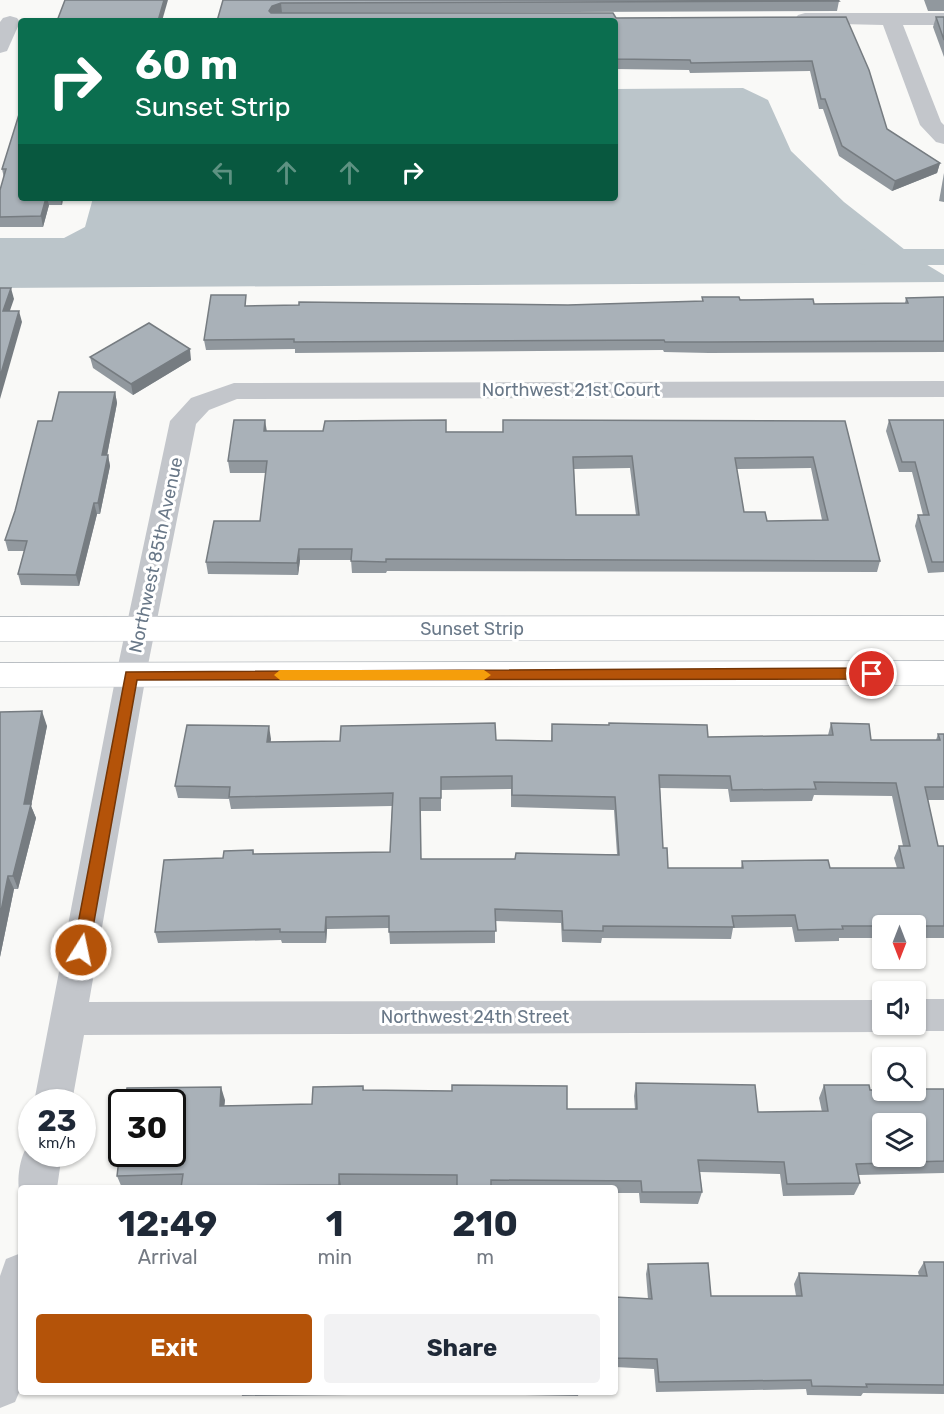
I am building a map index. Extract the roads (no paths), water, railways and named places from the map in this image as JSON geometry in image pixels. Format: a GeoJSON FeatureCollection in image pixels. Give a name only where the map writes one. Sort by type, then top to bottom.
{"type":"FeatureCollection","features":[{"type":"Feature","properties":{"kind":"street"},"geometry":{"type":"LineString","coordinates":[[891,19],[931,125],[944,137]]}},
{"type":"Feature","properties":{"kind":"street"},"geometry":{"type":"LineString","coordinates":[[783,20],[944,19]]}},
{"type":"Feature","properties":{"kind":"street"},"geometry":{"type":"LineString","coordinates":[[0,47],[10,22]]}},
{"type":"Feature","properties":{"kind":"street","name":"Northwest 21st Court"},"geometry":{"type":"LineString","coordinates":[[200,404],[234,391],[944,389]]}},
{"type":"Feature","properties":{"kind":"street","name":"Northwest 85th Avenue"},"geometry":{"type":"LineString","coordinates":[[55,1089],[131,675],[183,421],[200,404]]}},
{"type":"Feature","properties":{"kind":"street","name":"Sunset Strip"},"geometry":{"type":"LineString","coordinates":[[0,629],[944,628]]}},
{"type":"Feature","properties":{"kind":"street"},"geometry":{"type":"LineString","coordinates":[[0,675],[944,673]]}},
{"type":"Feature","properties":{"kind":"street"},"geometry":{"type":"LineString","coordinates":[[926,1016],[944,1015]]}},
{"type":"Feature","properties":{"kind":"street","name":"Northwest 24th Street"},"geometry":{"type":"LineString","coordinates":[[68,1019],[872,1016]]}},
{"type":"Feature","properties":{"kind":"street"},"geometry":{"type":"LineString","coordinates":[[38,1185],[41,1167]]}},
{"type":"Feature","properties":{"kind":"street"},"geometry":{"type":"LineString","coordinates":[[0,1387],[18,1290]]}},
{"type":"Feature","properties":{"kind":"waterway"},"geometry":{"type":"LineString","coordinates":[[866,257],[944,257]]}}]}
